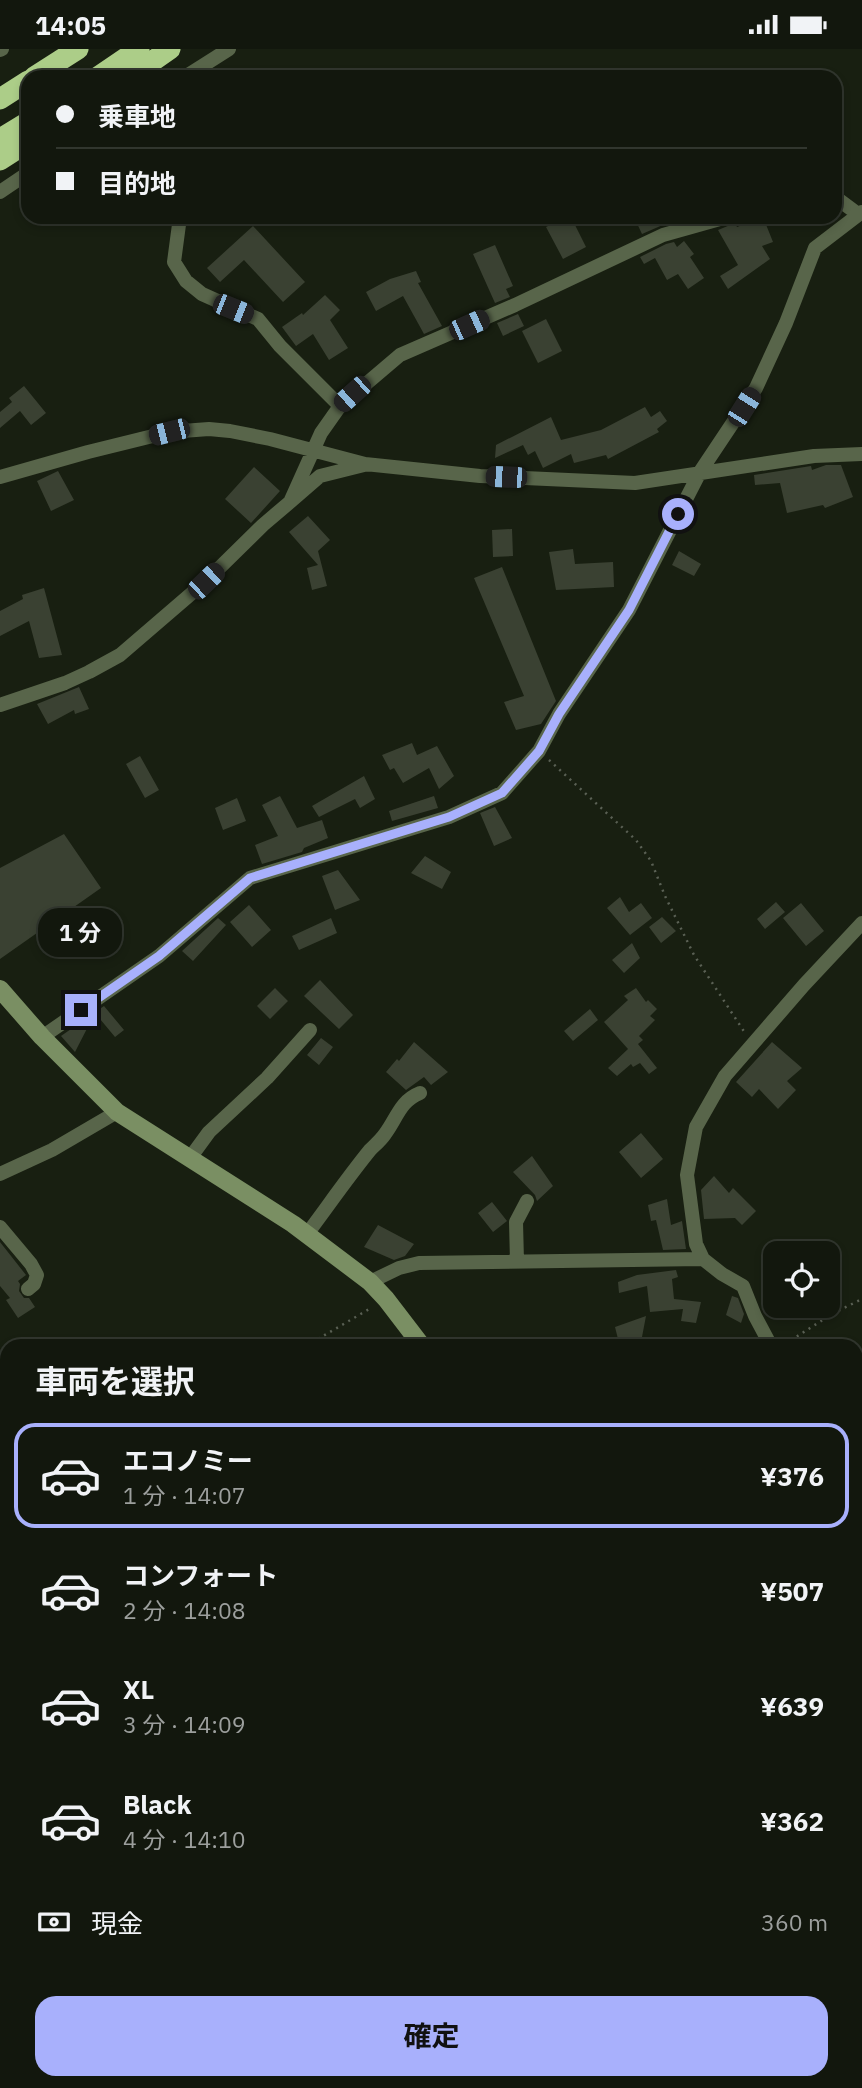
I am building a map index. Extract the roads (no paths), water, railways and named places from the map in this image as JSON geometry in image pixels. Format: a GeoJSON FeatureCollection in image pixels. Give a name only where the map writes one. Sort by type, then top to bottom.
{"type":"FeatureCollection","features":[{"type":"Feature","properties":{"kind":"highway"},"geometry":{"type":"LineString","coordinates":[[45,70],[78,49]]}},
{"type":"Feature","properties":{"kind":"highway"},"geometry":{"type":"LineString","coordinates":[[108,70],[139,49]]}},
{"type":"Feature","properties":{"kind":"highway"},"geometry":{"type":"LineString","coordinates":[[140,70],[170,49]]}},
{"type":"Feature","properties":{"kind":"highway"},"geometry":{"type":"LineString","coordinates":[[0,99],[21,86]]}},
{"type":"Feature","properties":{"kind":"highway"},"geometry":{"type":"LineString","coordinates":[[0,139],[21,126]]}},
{"type":"Feature","properties":{"kind":"highway"},"geometry":{"type":"LineString","coordinates":[[0,160],[21,146]]}},
{"type":"Feature","properties":{"kind":"street"},"geometry":{"type":"LineString","coordinates":[[196,70],[229,49]]}},
{"type":"Feature","properties":{"kind":"street"},"geometry":{"type":"LineString","coordinates":[[210,70],[211,60]]}},
{"type":"Feature","properties":{"kind":"street"},"geometry":{"type":"LineString","coordinates":[[0,193],[21,178]]}},
{"type":"Feature","properties":{"kind":"street"},"geometry":{"type":"LineString","coordinates":[[42,1037],[159,956],[250,878],[449,817],[502,793],[539,751],[559,714],[629,610],[700,472],[756,388],[816,248],[860,213],[842,201]]}},
{"type":"Feature","properties":{"kind":"street"},"geometry":{"type":"LineString","coordinates":[[179,224],[174,262],[186,281],[202,294],[258,319],[287,353],[340,406]]}},
{"type":"Feature","properties":{"kind":"street"},"geometry":{"type":"LineString","coordinates":[[290,502],[321,433],[340,406],[400,355],[515,305],[663,235],[702,224]]}},
{"type":"Feature","properties":{"kind":"street"},"geometry":{"type":"LineString","coordinates":[[0,477],[169,432],[209,429],[230,431],[365,464],[480,476],[635,483],[814,456],[862,454]]}},
{"type":"Feature","properties":{"kind":"street"},"geometry":{"type":"LineString","coordinates":[[0,705],[65,683],[120,655],[206,581],[263,525],[320,476],[365,464]]}},
{"type":"Feature","properties":{"kind":"street"},"geometry":{"type":"LineString","coordinates":[[767,1339],[743,1286],[704,1259],[696,1244],[687,1175],[696,1127],[725,1076],[862,923]]}},
{"type":"Feature","properties":{"kind":"street"},"geometry":{"type":"LineString","coordinates":[[0,989],[42,1037],[117,1112],[307,1234],[370,1282],[417,1339]]}},
{"type":"Feature","properties":{"kind":"street"},"geometry":{"type":"LineString","coordinates":[[190,1158],[209,1132],[267,1078],[310,1030]]}},
{"type":"Feature","properties":{"kind":"street"},"geometry":{"type":"LineString","coordinates":[[307,1234],[397,1118],[404,1104],[410,1097],[420,1093]]}},
{"type":"Feature","properties":{"kind":"street"},"geometry":{"type":"LineString","coordinates":[[0,1174],[52,1150],[117,1112]]}},
{"type":"Feature","properties":{"kind":"street"},"geometry":{"type":"LineString","coordinates":[[517,1261],[516,1222],[527,1201]]}},
{"type":"Feature","properties":{"kind":"street"},"geometry":{"type":"LineString","coordinates":[[0,1227],[32,1264],[37,1275],[34,1284],[28,1289]]}},
{"type":"Feature","properties":{"kind":"street"},"geometry":{"type":"LineString","coordinates":[[370,1282],[399,1268],[419,1263],[704,1259]]}}]}
